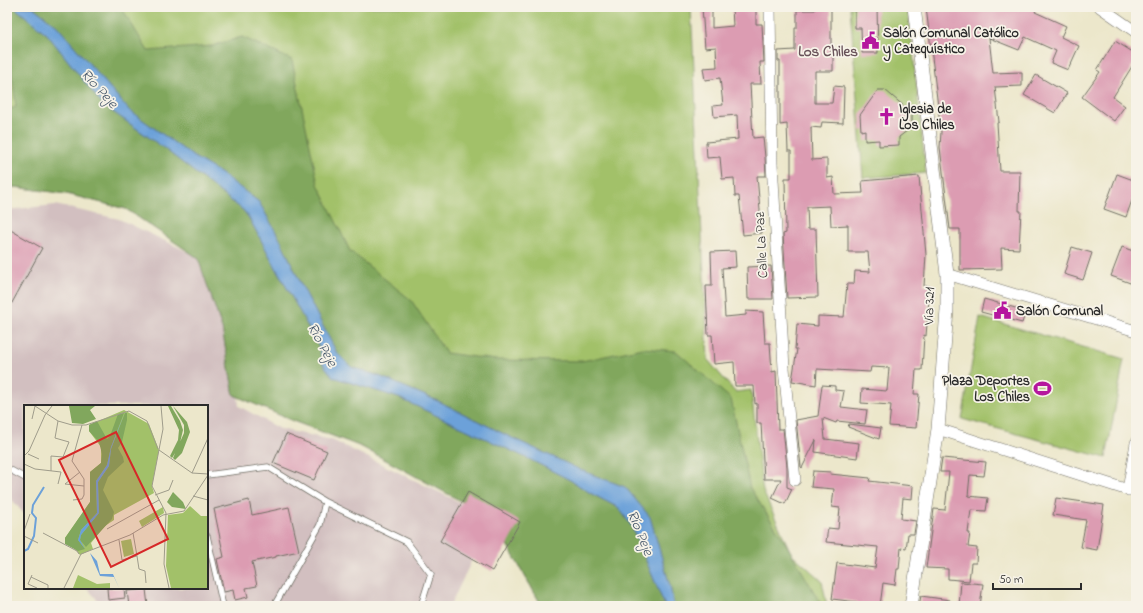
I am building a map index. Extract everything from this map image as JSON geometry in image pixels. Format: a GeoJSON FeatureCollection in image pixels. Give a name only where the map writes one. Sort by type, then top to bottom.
{"type":"FeatureCollection","features":[{"type":"Feature","properties":{"kind":"street","name":"Calle La Paz"},"geometry":{"type":"LineString","coordinates":[[770,7],[772,163],[784,368],[795,480]]}},
{"type":"Feature","properties":{"kind":"street","name":"Vía 321"},"geometry":{"type":"LineString","coordinates":[[911,606],[938,429],[947,317],[947,274],[914,7]]}},
{"type":"Feature","properties":{"kind":"street"},"geometry":{"type":"LineString","coordinates":[[1100,7],[1136,32]]}},
{"type":"Feature","properties":{"kind":"street"},"geometry":{"type":"LineString","coordinates":[[947,274],[1136,331]]}},
{"type":"Feature","properties":{"kind":"street"},"geometry":{"type":"LineString","coordinates":[[938,429],[1128,490],[1136,443]]}},
{"type":"Feature","properties":{"kind":"lane"},"geometry":{"type":"LineString","coordinates":[[208,475],[268,467],[325,502],[407,542],[431,574],[421,606]]}},
{"type":"Feature","properties":{"kind":"lane"},"geometry":{"type":"LineString","coordinates":[[7,468],[24,477]]}},
{"type":"Feature","properties":{"kind":"lane"},"geometry":{"type":"LineString","coordinates":[[274,606],[320,526],[325,502]]}},
{"type":"Feature","properties":{"kind":"lane"},"geometry":{"type":"LineString","coordinates":[[208,540],[223,606]]}},
{"type":"Feature","properties":{"kind":"shaded area"},"geometry":{"type":"Polygon","coordinates":[[[55,205],[119,219],[224,269],[239,406],[280,429],[332,440],[492,518],[450,606],[103,606],[88,589],[208,589],[208,405],[24,405],[24,514],[7,494],[7,210],[55,205]]]}},
{"type":"Feature","properties":{"kind":"green space"},"geometry":{"type":"Polygon","coordinates":[[[7,7],[691,7],[708,360],[735,392],[751,390],[763,491],[791,553],[822,581],[827,606],[542,606],[492,518],[362,447],[293,421],[234,395],[222,328],[198,258],[126,209],[67,194],[15,187],[7,189],[7,7]]]}},
{"type":"Feature","properties":{"kind":"green space"},"geometry":{"type":"Polygon","coordinates":[[[7,7],[14,7],[47,34],[102,104],[161,146],[243,210],[249,218],[319,347],[323,364],[333,377],[399,398],[529,459],[619,508],[632,527],[665,606],[542,606],[492,518],[362,447],[293,421],[234,395],[222,328],[198,258],[126,209],[67,194],[15,187],[7,189],[7,110],[16,107],[11,66],[7,62],[7,7]]]}},
{"type":"Feature","properties":{"kind":"green space"},"geometry":{"type":"Polygon","coordinates":[[[33,7],[121,7],[148,51],[212,46],[242,37],[292,60],[318,184],[350,251],[411,300],[446,353],[496,360],[582,361],[643,348],[676,351],[731,399],[750,488],[788,547],[822,606],[674,606],[670,586],[650,517],[625,487],[583,471],[440,402],[379,376],[351,367],[337,353],[301,284],[281,241],[259,202],[222,174],[194,157],[129,110],[57,26],[33,7]]]}},
{"type":"Feature","properties":{"kind":"green space"},"geometry":{"type":"Polygon","coordinates":[[[850,7],[908,7],[926,173],[863,178],[850,7]]]}},
{"type":"Feature","properties":{"kind":"green space","name":"Plaza Deportes Los Chiles"},"geometry":{"type":"Polygon","coordinates":[[[980,317],[1124,359],[1106,458],[962,419],[980,317]]]}},
{"type":"Feature","properties":{"kind":"water","name":"Río Peje"},"geometry":{"type":"Polygon","coordinates":[[[14,7],[33,7],[57,26],[129,110],[194,157],[222,174],[259,202],[281,241],[301,284],[337,353],[351,367],[379,376],[440,402],[583,471],[625,487],[650,517],[670,586],[674,606],[665,606],[632,527],[619,508],[529,459],[399,398],[333,377],[323,364],[319,347],[249,218],[243,210],[161,146],[102,104],[47,34],[14,7]]]}},
{"type":"Feature","properties":{"kind":"building"},"geometry":{"type":"Polygon","coordinates":[[[702,7],[712,7],[712,28],[733,26],[732,7],[756,7],[756,24],[762,24],[764,62],[760,62],[761,84],[750,84],[753,138],[763,137],[765,157],[766,176],[757,176],[762,233],[743,235],[739,196],[735,196],[734,178],[722,179],[720,157],[707,158],[706,142],[738,139],[737,115],[714,117],[713,106],[723,105],[720,78],[705,80],[703,68],[717,67],[716,47],[705,48],[702,7]]]}},
{"type":"Feature","properties":{"kind":"building"},"geometry":{"type":"Polygon","coordinates":[[[815,7],[831,7],[831,53],[833,53],[833,71],[815,71],[815,103],[832,103],[834,86],[844,87],[843,123],[822,122],[821,128],[811,127],[812,160],[827,159],[827,178],[833,177],[834,194],[863,193],[862,181],[919,176],[926,255],[924,286],[930,286],[926,336],[924,335],[922,370],[916,370],[914,394],[919,394],[916,428],[889,426],[891,405],[861,403],[862,389],[887,391],[889,368],[871,367],[870,372],[817,369],[816,385],[792,381],[797,349],[795,349],[797,324],[818,326],[818,316],[844,317],[847,284],[854,284],[855,271],[870,272],[868,252],[848,252],[848,225],[831,226],[830,206],[807,207],[808,229],[816,229],[818,297],[787,298],[783,234],[786,233],[785,178],[791,178],[791,151],[788,151],[787,124],[780,125],[780,61],[778,61],[778,51],[795,50],[797,10],[815,10],[815,7]]]}},
{"type":"Feature","properties":{"kind":"building","name":"Salón Comunal Católico y Catequístico"},"geometry":{"type":"Polygon","coordinates":[[[855,7],[877,7],[878,53],[862,53],[861,28],[855,28],[855,7]]]}},
{"type":"Feature","properties":{"kind":"building"},"geometry":{"type":"Polygon","coordinates":[[[926,7],[1028,7],[1036,10],[1035,12],[1066,26],[1061,37],[1079,46],[1068,70],[1051,63],[1056,51],[1025,37],[1019,50],[989,38],[993,73],[1022,72],[1022,86],[995,87],[999,122],[997,123],[1000,171],[1020,171],[1019,211],[1021,211],[1019,249],[1001,248],[1002,269],[960,270],[960,229],[950,229],[940,147],[941,132],[926,7]]]}},
{"type":"Feature","properties":{"kind":"building"},"geometry":{"type":"Polygon","coordinates":[[[1115,41],[1136,54],[1136,60],[1113,97],[1125,106],[1114,121],[1082,97],[1100,72],[1097,70],[1115,41]]]}},
{"type":"Feature","properties":{"kind":"building"},"geometry":{"type":"Polygon","coordinates":[[[1036,75],[1067,93],[1055,113],[1024,95],[1036,75]]]}},
{"type":"Feature","properties":{"kind":"building","name":"Iglesia de Los Chiles"},"geometry":{"type":"Polygon","coordinates":[[[878,90],[885,90],[912,113],[912,127],[899,137],[899,145],[879,146],[879,140],[865,141],[865,130],[861,131],[860,115],[878,90]]]}},
{"type":"Feature","properties":{"kind":"building"},"geometry":{"type":"Polygon","coordinates":[[[1117,174],[1136,181],[1136,189],[1126,217],[1104,209],[1117,174]]]}},
{"type":"Feature","properties":{"kind":"building"},"geometry":{"type":"Polygon","coordinates":[[[7,228],[42,248],[7,312],[7,228]]]}},
{"type":"Feature","properties":{"kind":"building"},"geometry":{"type":"Polygon","coordinates":[[[1072,247],[1092,253],[1083,280],[1064,274],[1072,247]]]}},
{"type":"Feature","properties":{"kind":"building"},"geometry":{"type":"Polygon","coordinates":[[[1122,247],[1136,252],[1136,276],[1133,284],[1111,276],[1122,247]]]}},
{"type":"Feature","properties":{"kind":"building"},"geometry":{"type":"Polygon","coordinates":[[[735,251],[736,267],[722,268],[725,317],[746,315],[746,311],[763,312],[765,343],[770,343],[772,372],[776,371],[778,429],[783,428],[787,467],[787,487],[792,489],[785,504],[772,498],[781,479],[764,479],[761,423],[757,423],[757,403],[755,404],[754,386],[735,386],[734,362],[714,364],[712,335],[708,335],[706,286],[712,286],[711,252],[735,251]]]}},
{"type":"Feature","properties":{"kind":"building"},"geometry":{"type":"Polygon","coordinates":[[[771,266],[773,299],[748,299],[747,267],[771,266]]]}},
{"type":"Feature","properties":{"kind":"building","name":"Salón Comunal"},"geometry":{"type":"Polygon","coordinates":[[[984,299],[1026,311],[1022,323],[981,312],[984,299]]]}},
{"type":"Feature","properties":{"kind":"building"},"geometry":{"type":"Polygon","coordinates":[[[822,385],[835,386],[835,390],[844,391],[841,407],[867,410],[865,424],[837,421],[836,423],[823,418],[825,439],[859,443],[857,458],[815,452],[816,440],[802,468],[796,420],[818,416],[822,385]]]}},
{"type":"Feature","properties":{"kind":"building"},"geometry":{"type":"Polygon","coordinates":[[[849,424],[881,428],[879,439],[848,427],[849,424]]]}},
{"type":"Feature","properties":{"kind":"building"},"geometry":{"type":"Polygon","coordinates":[[[286,434],[327,451],[314,480],[273,463],[286,434]]]}},
{"type":"Feature","properties":{"kind":"building"},"geometry":{"type":"Polygon","coordinates":[[[942,458],[986,462],[984,476],[970,475],[968,496],[988,498],[986,511],[971,510],[968,547],[977,548],[976,563],[971,563],[969,581],[948,579],[948,569],[926,568],[934,509],[945,510],[949,472],[940,472],[942,458]]]}},
{"type":"Feature","properties":{"kind":"building"},"geometry":{"type":"Polygon","coordinates":[[[813,471],[831,472],[830,474],[870,478],[869,481],[913,486],[912,499],[903,498],[901,519],[916,521],[914,534],[908,534],[906,549],[901,548],[899,569],[897,569],[895,585],[883,583],[880,606],[857,604],[857,602],[832,599],[837,563],[875,568],[878,547],[826,542],[828,528],[838,529],[840,508],[832,507],[834,489],[811,487],[813,471]]]}},
{"type":"Feature","properties":{"kind":"building"},"geometry":{"type":"Polygon","coordinates":[[[468,492],[520,522],[492,571],[440,541],[468,492]]]}},
{"type":"Feature","properties":{"kind":"building"},"geometry":{"type":"Polygon","coordinates":[[[1056,498],[1104,505],[1097,550],[1081,547],[1086,520],[1053,515],[1056,498]]]}},
{"type":"Feature","properties":{"kind":"building"},"geometry":{"type":"Polygon","coordinates":[[[249,500],[252,515],[289,507],[299,551],[252,562],[257,586],[246,588],[248,597],[235,600],[233,590],[224,592],[217,559],[224,557],[214,509],[249,500]]]}},
{"type":"Feature","properties":{"kind":"building"},"geometry":{"type":"Polygon","coordinates":[[[961,582],[983,584],[980,606],[959,606],[961,582]]]}},
{"type":"Feature","properties":{"kind":"building"},"geometry":{"type":"Polygon","coordinates":[[[107,589],[124,589],[125,598],[108,600],[107,589]]]}},
{"type":"Feature","properties":{"kind":"building"},"geometry":{"type":"Polygon","coordinates":[[[146,589],[148,606],[129,606],[127,591],[146,589]]]}},
{"type":"Feature","properties":{"kind":"building"},"geometry":{"type":"Polygon","coordinates":[[[921,596],[950,600],[950,606],[919,606],[921,596]]]}},
{"type":"Feature","properties":{"kind":"place","name":"Salón Comunal Católico y Catequístico"},"geometry":{"type":"Point","coordinates":[870,41]}},
{"type":"Feature","properties":{"kind":"place","name":"Iglesia de Los Chiles"},"geometry":{"type":"Point","coordinates":[886,117]}},
{"type":"Feature","properties":{"kind":"place","name":"Salón Comunal"},"geometry":{"type":"Point","coordinates":[1003,311]}},
{"type":"Feature","properties":{"kind":"place","name":"Plaza Deportes Los Chiles"},"geometry":{"type":"Point","coordinates":[1043,389]}},
{"type":"Feature","properties":{"kind":"district","name":"Los Chiles"},"geometry":{"type":"Point","coordinates":[828,52]}}]}
